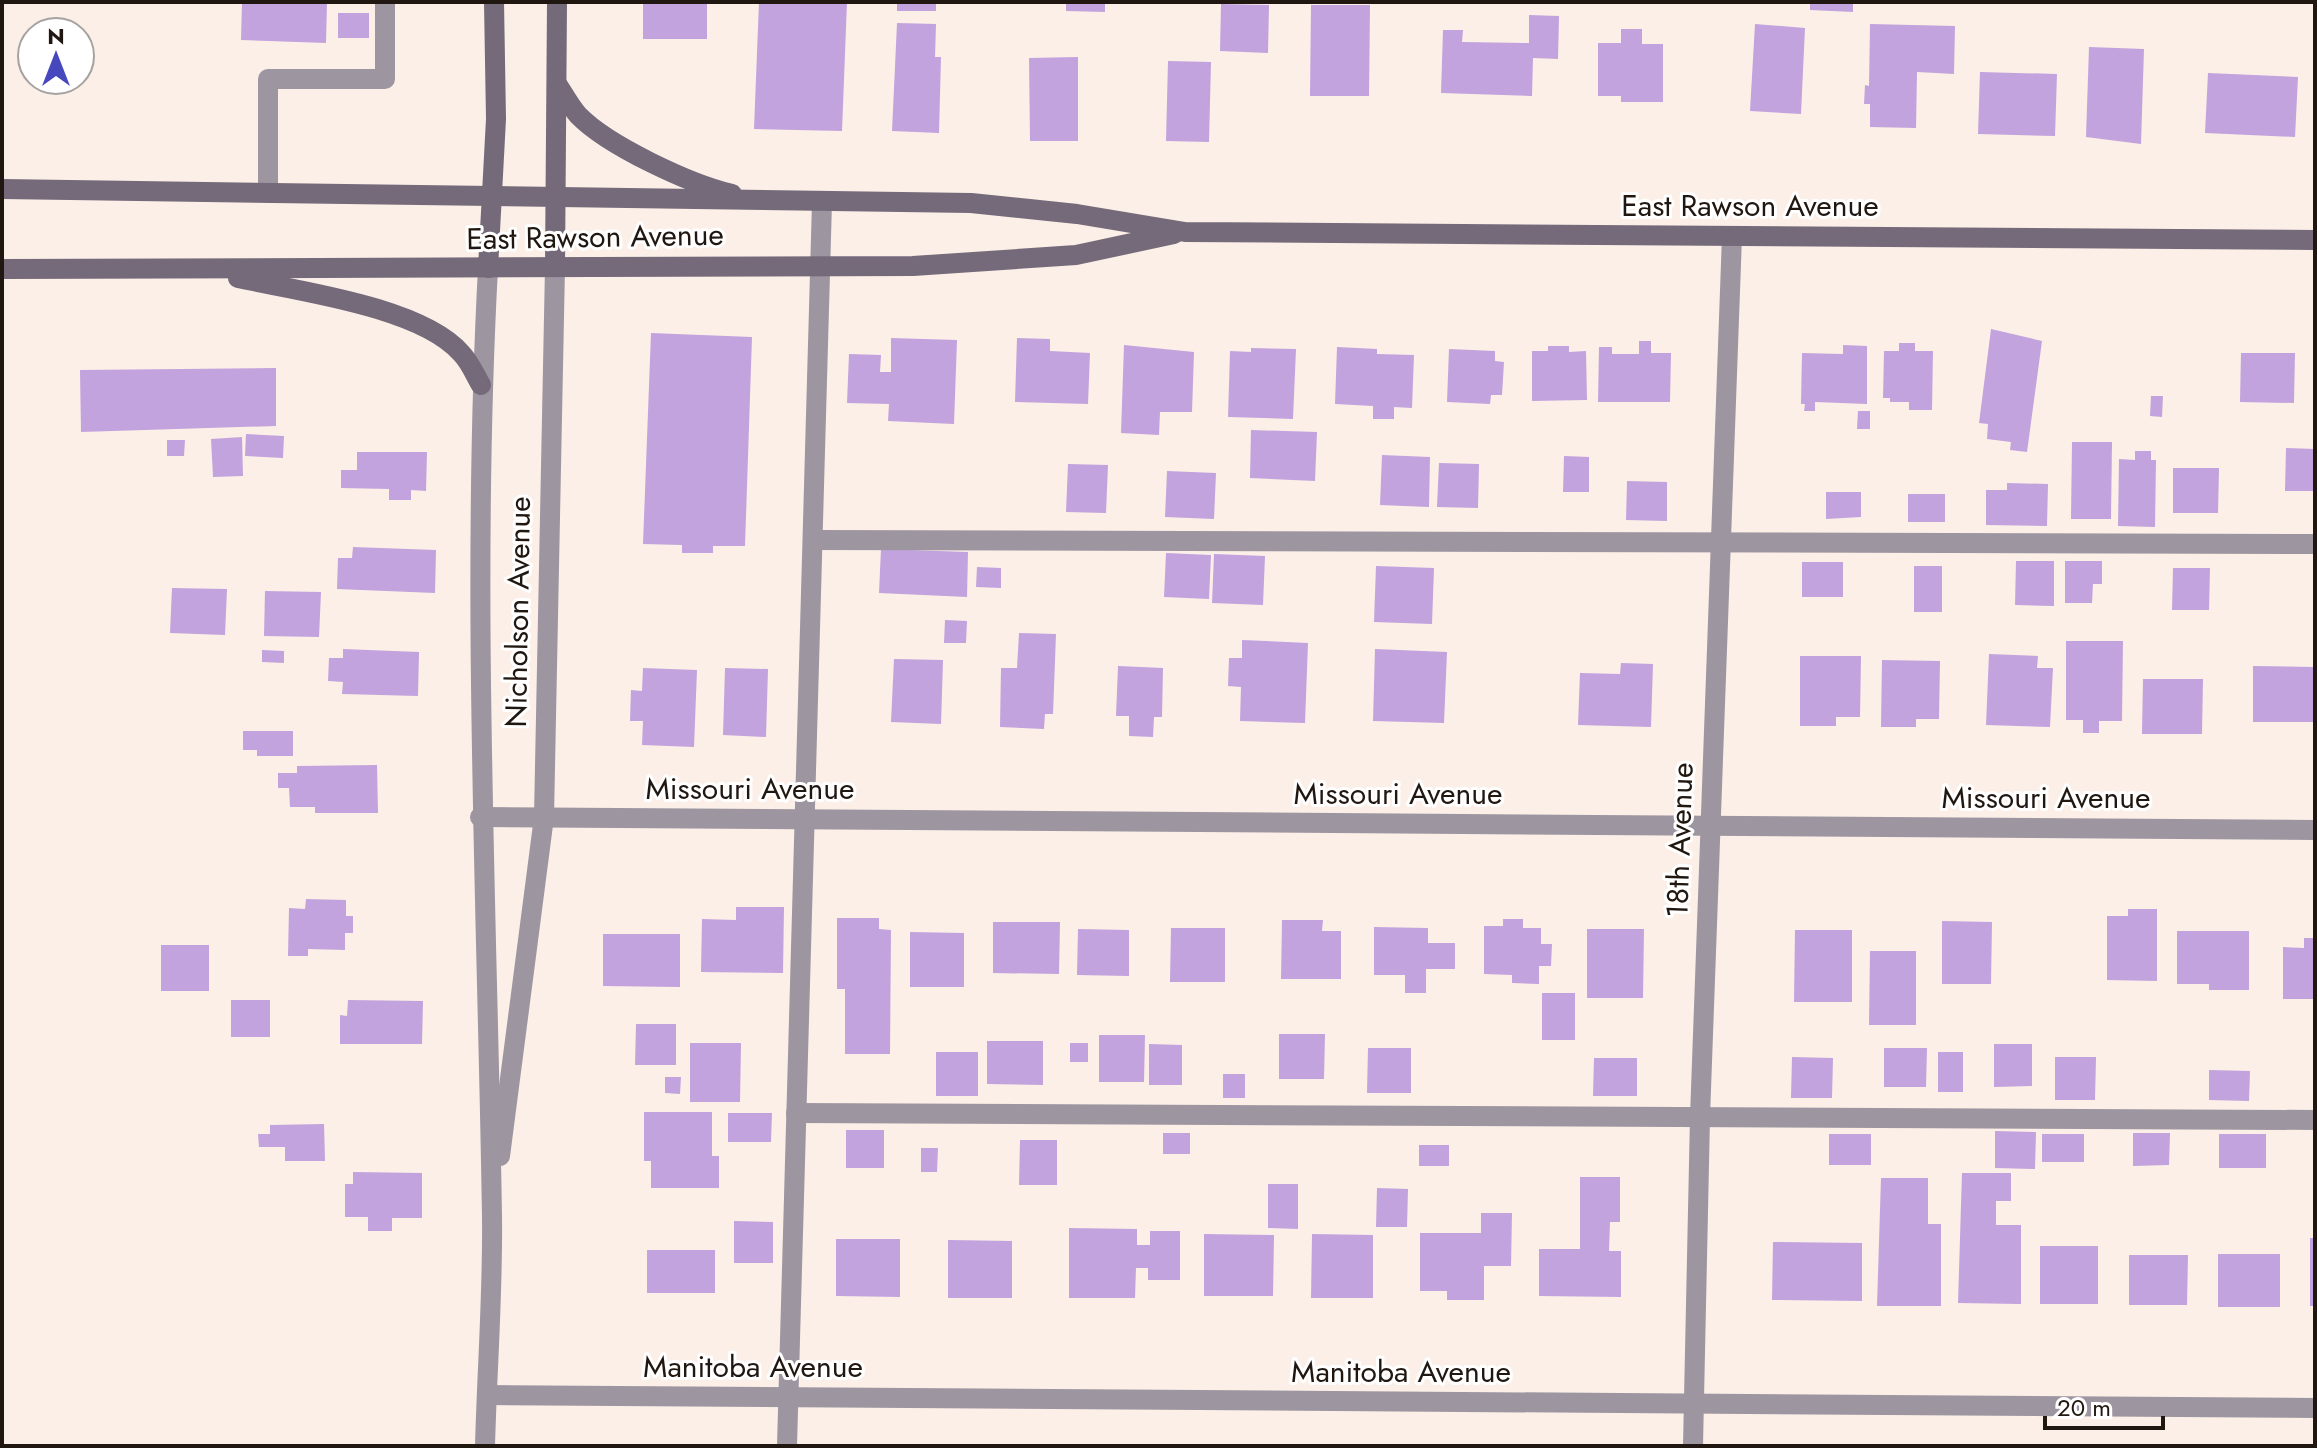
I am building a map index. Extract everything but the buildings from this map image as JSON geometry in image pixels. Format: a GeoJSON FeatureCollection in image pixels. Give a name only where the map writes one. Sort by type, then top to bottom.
{"type":"FeatureCollection","features":[{"type":"Feature","properties":{"kind":"main road","name":"Nicholson Avenue"},"geometry":{"type":"LineString","coordinates":[[488,268],[496,119],[494,2]]}},
{"type":"Feature","properties":{"kind":"main road","name":"Nicholson Avenue"},"geometry":{"type":"LineString","coordinates":[[555,267],[557,2]]}},
{"type":"Feature","properties":{"kind":"main road"},"geometry":{"type":"LineString","coordinates":[[557,84],[578,115],[603,135],[711,189],[763,202]]}},
{"type":"Feature","properties":{"kind":"main road","name":"East Rawson Avenue"},"geometry":{"type":"LineString","coordinates":[[2,189],[971,203],[1077,214],[1185,232],[2315,240]]}},
{"type":"Feature","properties":{"kind":"main road","name":"East Rawson Avenue"},"geometry":{"type":"LineString","coordinates":[[2,269],[913,266],[1076,255],[1185,232]]}},
{"type":"Feature","properties":{"kind":"main road"},"geometry":{"type":"LineString","coordinates":[[199,270],[350,302],[419,326],[461,352],[481,385]]}},
{"type":"Feature","properties":{"kind":"street"},"geometry":{"type":"LineString","coordinates":[[268,193],[268,79],[385,79],[385,2]]}},
{"type":"Feature","properties":{"kind":"street"},"geometry":{"type":"LineString","coordinates":[[787,1446],[822,202]]}},
{"type":"Feature","properties":{"kind":"street","name":"18th Avenue"},"geometry":{"type":"LineString","coordinates":[[1693,1446],[1700,1117],[1732,236]]}},
{"type":"Feature","properties":{"kind":"street","name":"Nicholson Avenue"},"geometry":{"type":"LineString","coordinates":[[492,1220],[544,817],[555,267]]}},
{"type":"Feature","properties":{"kind":"street","name":"Nicholson Avenue"},"geometry":{"type":"LineString","coordinates":[[485,1446],[492,1220],[480,817],[481,385],[488,268]]}},
{"type":"Feature","properties":{"kind":"street"},"geometry":{"type":"LineString","coordinates":[[813,540],[2315,544]]}},
{"type":"Feature","properties":{"kind":"street","name":"Missouri Avenue"},"geometry":{"type":"LineString","coordinates":[[480,817],[2315,830]]}},
{"type":"Feature","properties":{"kind":"street"},"geometry":{"type":"LineString","coordinates":[[796,1113],[2315,1120]]}},
{"type":"Feature","properties":{"kind":"street","name":"Manitoba Avenue"},"geometry":{"type":"LineString","coordinates":[[487,1395],[2315,1408]]}}]}
